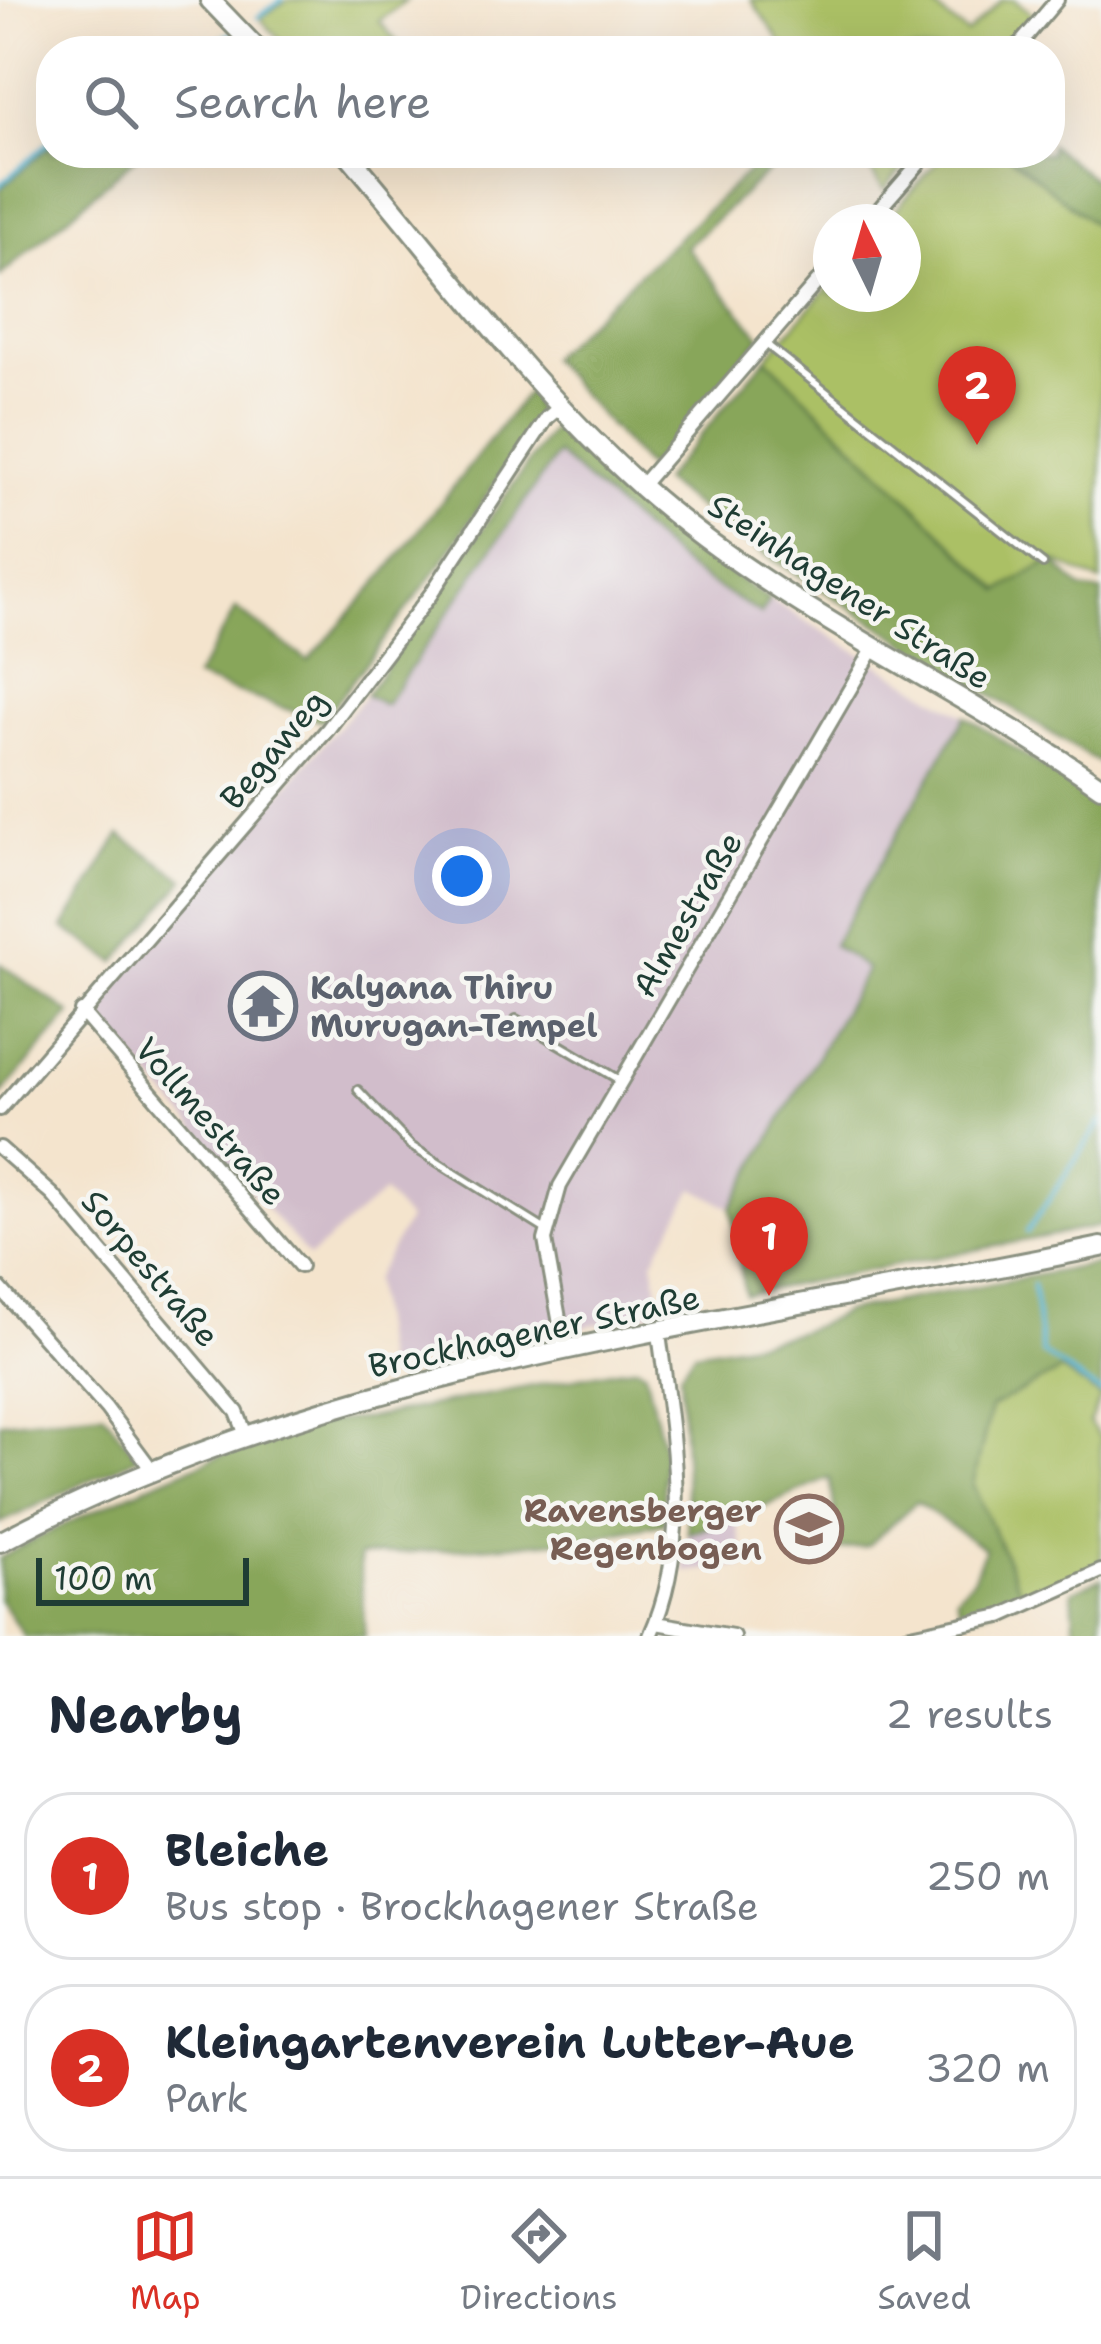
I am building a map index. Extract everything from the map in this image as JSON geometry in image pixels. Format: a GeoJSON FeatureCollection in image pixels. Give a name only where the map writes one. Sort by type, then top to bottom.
{"type":"FeatureCollection","features":[{"type":"Feature","properties":{"kind":"main road"},"geometry":{"type":"LineString","coordinates":[[210,0],[245,36]]}},
{"type":"Feature","properties":{"kind":"main road","name":"Steinhagener Straße"},"geometry":{"type":"LineString","coordinates":[[360,168],[562,405],[641,487],[720,549],[1101,787]]}},
{"type":"Feature","properties":{"kind":"main road","name":"Brockhagener Straße"},"geometry":{"type":"LineString","coordinates":[[0,1542],[152,1470],[246,1435],[391,1391],[565,1352],[1101,1247]]}},
{"type":"Feature","properties":{"kind":"street"},"geometry":{"type":"LineString","coordinates":[[1027,36],[1057,0]]}},
{"type":"Feature","properties":{"kind":"street"},"geometry":{"type":"LineString","coordinates":[[884,204],[915,168]]}},
{"type":"Feature","properties":{"kind":"street"},"geometry":{"type":"LineString","coordinates":[[641,487],[813,287]]}},
{"type":"Feature","properties":{"kind":"street","name":"Begaweg"},"geometry":{"type":"LineString","coordinates":[[0,1109],[328,729],[431,595],[548,418],[562,405]]}},
{"type":"Feature","properties":{"kind":"street","name":"Almestraße"},"geometry":{"type":"LineString","coordinates":[[565,1352],[549,1274],[546,1230],[560,1186],[875,646]]}},
{"type":"Feature","properties":{"kind":"street","name":"Vollmestraße"},"geometry":{"type":"LineString","coordinates":[[81,1011],[300,1266]]}},
{"type":"Feature","properties":{"kind":"street","name":"Sorpestraße"},"geometry":{"type":"LineString","coordinates":[[0,1148],[53,1195],[237,1412],[246,1435]]}},
{"type":"Feature","properties":{"kind":"street"},"geometry":{"type":"LineString","coordinates":[[0,1288],[106,1408],[152,1470]]}},
{"type":"Feature","properties":{"kind":"street"},"geometry":{"type":"LineString","coordinates":[[659,1333],[678,1532],[670,1584],[653,1629],[733,1636]]}},
{"type":"Feature","properties":{"kind":"street"},"geometry":{"type":"LineString","coordinates":[[906,1636],[1000,1616],[1101,1571]]}},
{"type":"Feature","properties":{"kind":"lane"},"geometry":{"type":"LineString","coordinates":[[764,343],[1043,564]]}},
{"type":"Feature","properties":{"kind":"lane"},"geometry":{"type":"LineString","coordinates":[[516,1019],[621,1081]]}},
{"type":"Feature","properties":{"kind":"lane"},"geometry":{"type":"LineString","coordinates":[[358,1090],[411,1146],[546,1230]]}},
{"type":"Feature","properties":{"kind":"shaded area"},"geometry":{"type":"Polygon","coordinates":[[[557,453],[690,571],[761,613],[769,599],[965,716],[833,945],[868,968],[731,1208],[694,1188],[653,1261],[662,1310],[384,1370],[373,1280],[408,1220],[383,1193],[309,1257],[101,1021],[100,1002],[366,695],[386,704],[557,453]]]}},
{"type":"Feature","properties":{"kind":"shaded area"},"geometry":{"type":"Polygon","coordinates":[[[736,1519],[746,1566],[684,1572],[688,1533],[736,1519]]]}},
{"type":"Feature","properties":{"kind":"green space"},"geometry":{"type":"Polygon","coordinates":[[[288,0],[407,0],[379,21],[392,36],[276,36],[260,18],[288,0]]]}},
{"type":"Feature","properties":{"kind":"green space"},"geometry":{"type":"Polygon","coordinates":[[[751,0],[925,0],[967,34],[1002,0],[1014,0],[1033,14],[1014,36],[776,36],[751,0]]]}},
{"type":"Feature","properties":{"kind":"green space"},"geometry":{"type":"Polygon","coordinates":[[[1065,157],[1101,185],[1101,230],[1025,168],[1065,168],[1065,157]]]}},
{"type":"Feature","properties":{"kind":"green space"},"geometry":{"type":"Polygon","coordinates":[[[36,158],[36,168],[124,168],[0,276],[0,189],[36,158]]]}},
{"type":"Feature","properties":{"kind":"green space"},"geometry":{"type":"Polygon","coordinates":[[[752,168],[772,168],[686,247],[761,337],[661,457],[646,467],[549,358],[752,168]]]}},
{"type":"Feature","properties":{"kind":"green space"},"geometry":{"type":"Polygon","coordinates":[[[869,168],[902,168],[884,190],[869,168]]]}},
{"type":"Feature","properties":{"kind":"green space"},"geometry":{"type":"Polygon","coordinates":[[[932,168],[1025,168],[1101,230],[1101,582],[1052,560],[1001,591],[766,358],[813,304],[813,312],[921,312],[921,204],[901,204],[932,168]]]}},
{"type":"Feature","properties":{"kind":"green space"},"geometry":{"type":"Polygon","coordinates":[[[766,358],[1000,591],[1052,560],[1081,589],[1101,592],[1101,764],[737,537],[662,481],[766,358]]]}},
{"type":"Feature","properties":{"kind":"green space"},"geometry":{"type":"Polygon","coordinates":[[[530,389],[538,419],[441,564],[322,721],[195,678],[236,609],[308,661],[385,574],[530,389]]]}},
{"type":"Feature","properties":{"kind":"green space"},"geometry":{"type":"Polygon","coordinates":[[[552,429],[566,430],[684,542],[769,599],[761,614],[690,571],[557,454],[385,705],[366,695],[552,429]]]}},
{"type":"Feature","properties":{"kind":"green space"},"geometry":{"type":"Polygon","coordinates":[[[965,716],[1101,805],[1101,1226],[745,1294],[731,1208],[867,969],[833,945],[965,716]]]}},
{"type":"Feature","properties":{"kind":"green space"},"geometry":{"type":"Polygon","coordinates":[[[120,835],[185,879],[116,962],[64,928],[120,835]]]}},
{"type":"Feature","properties":{"kind":"green space"},"geometry":{"type":"Polygon","coordinates":[[[0,964],[71,1014],[0,1096],[0,964]]]}},
{"type":"Feature","properties":{"kind":"green space"},"geometry":{"type":"Polygon","coordinates":[[[1101,1263],[1101,1397],[1062,1370],[991,1407],[973,1485],[1023,1597],[964,1618],[956,1597],[974,1577],[985,1549],[916,1502],[867,1546],[840,1550],[830,1478],[736,1519],[688,1533],[680,1373],[694,1352],[790,1334],[843,1312],[1101,1263]]]}},
{"type":"Feature","properties":{"kind":"green space"},"geometry":{"type":"Polygon","coordinates":[[[637,1366],[645,1372],[663,1447],[664,1523],[585,1539],[359,1556],[365,1636],[24,1636],[0,1600],[0,1558],[127,1495],[234,1451],[328,1422],[637,1366]]]}},
{"type":"Feature","properties":{"kind":"green space"},"geometry":{"type":"Polygon","coordinates":[[[1062,1370],[1101,1397],[1089,1423],[1101,1438],[1101,1563],[1023,1597],[972,1485],[991,1406],[1062,1370]]]}},
{"type":"Feature","properties":{"kind":"green space"},"geometry":{"type":"Polygon","coordinates":[[[103,1412],[138,1457],[0,1523],[0,1422],[103,1412]]]}},
{"type":"Feature","properties":{"kind":"green space"},"geometry":{"type":"Polygon","coordinates":[[[1101,1578],[1101,1636],[1075,1636],[1072,1592],[1101,1578]]]}},
{"type":"Feature","properties":{"kind":"waterway"},"geometry":{"type":"LineString","coordinates":[[258,17],[282,0]]}},
{"type":"Feature","properties":{"kind":"waterway"},"geometry":{"type":"LineString","coordinates":[[227,36],[232,33]]}},
{"type":"Feature","properties":{"kind":"waterway"},"geometry":{"type":"LineString","coordinates":[[0,185],[36,153]]}},
{"type":"Feature","properties":{"kind":"waterway"},"geometry":{"type":"LineString","coordinates":[[1027,1232],[1101,1122]]}},
{"type":"Feature","properties":{"kind":"waterway"},"geometry":{"type":"LineString","coordinates":[[1033,1285],[1042,1353],[1101,1393]]}},
{"type":"Feature","properties":{"kind":"place","name":"Kleingartenverein Lutter-Aue"},"geometry":{"type":"Point","coordinates":[977,445]}},
{"type":"Feature","properties":{"kind":"place","name":"Kalyana Thiru Murugan-Tempel"},"geometry":{"type":"Point","coordinates":[263,1006]}},
{"type":"Feature","properties":{"kind":"place","name":"Bleiche"},"geometry":{"type":"Point","coordinates":[769,1296]}},
{"type":"Feature","properties":{"kind":"place","name":"Ravensberger Regenbogen"},"geometry":{"type":"Point","coordinates":[809,1529]}}]}
